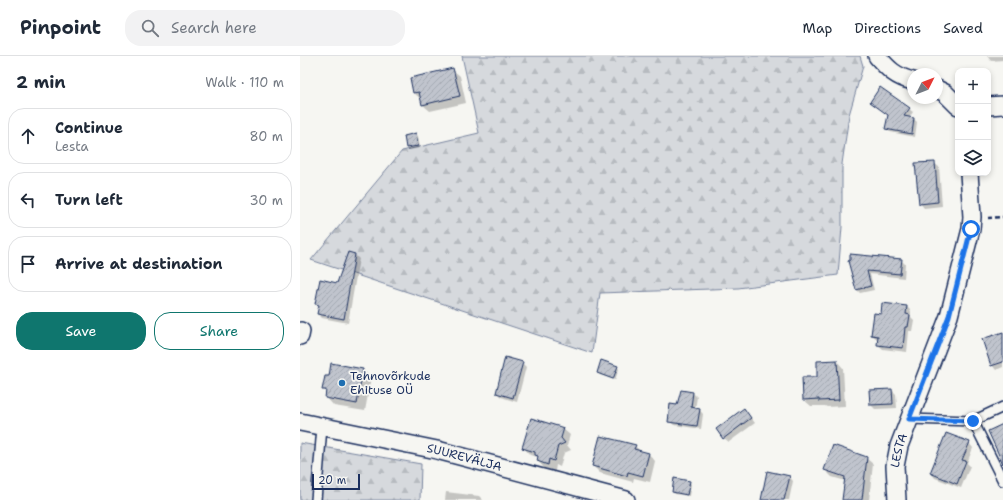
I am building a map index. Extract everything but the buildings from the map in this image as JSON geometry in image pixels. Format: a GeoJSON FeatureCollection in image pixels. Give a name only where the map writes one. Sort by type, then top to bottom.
{"type":"FeatureCollection","features":[{"type":"Feature","properties":{"kind":"street"},"geometry":{"type":"LineString","coordinates":[[878,56],[886,67],[896,75],[907,79]]}},
{"type":"Feature","properties":{"kind":"street"},"geometry":{"type":"LineString","coordinates":[[943,92],[956,104]]}},
{"type":"Feature","properties":{"kind":"street"},"geometry":{"type":"LineString","coordinates":[[991,106],[1003,105]]}},
{"type":"Feature","properties":{"kind":"street","name":"LESTA"},"geometry":{"type":"LineString","coordinates":[[897,500],[895,466],[899,446],[949,316],[971,229],[972,217],[969,176]]}},
{"type":"Feature","properties":{"kind":"street","name":"SUUREVÄLJA"},"geometry":{"type":"LineString","coordinates":[[300,422],[437,450],[626,500]]}},
{"type":"Feature","properties":{"kind":"lane"},"geometry":{"type":"LineString","coordinates":[[909,419],[973,421],[1003,407]]}},
{"type":"Feature","properties":{"kind":"lane"},"geometry":{"type":"LineString","coordinates":[[973,421],[1003,481]]}},
{"type":"Feature","properties":{"kind":"lane"},"geometry":{"type":"LineString","coordinates":[[316,500],[322,427]]}},
{"type":"Feature","properties":{"kind":"green space"},"geometry":{"type":"Polygon","coordinates":[[[462,56],[860,56],[863,66],[849,115],[842,164],[842,227],[838,275],[738,288],[600,293],[592,353],[311,260],[402,151],[479,133],[462,56]]]}},
{"type":"Feature","properties":{"kind":"green space"},"geometry":{"type":"Polygon","coordinates":[[[300,443],[421,464],[420,500],[300,500],[300,443]]]}},
{"type":"Feature","properties":{"kind":"place","name":"Tehnovõrkude Ehituse OÜ"},"geometry":{"type":"Point","coordinates":[342,383]}},
{"type":"Feature","properties":{"kind":"route"},"geometry":{"type":"LineString","coordinates":[[971,229],[949,316],[909,419],[973,421]]}}]}
